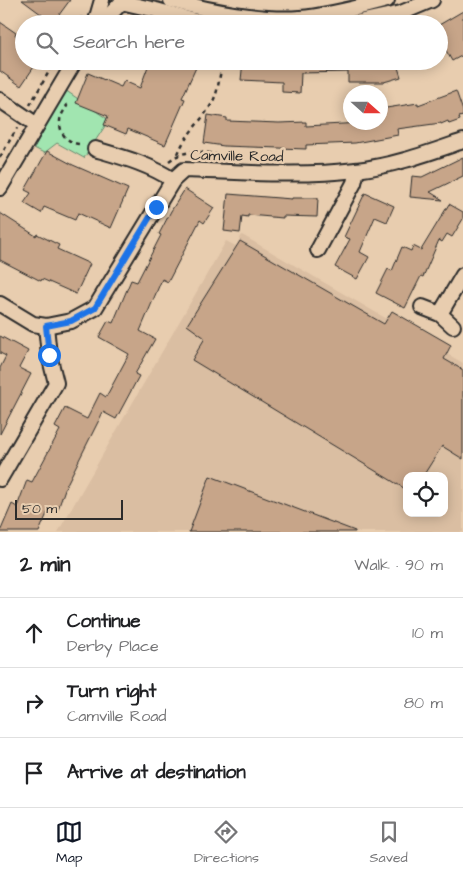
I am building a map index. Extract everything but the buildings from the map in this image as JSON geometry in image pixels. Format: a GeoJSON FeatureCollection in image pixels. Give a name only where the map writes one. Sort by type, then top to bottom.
{"type":"FeatureCollection","features":[{"type":"Feature","properties":{"kind":"street"},"geometry":{"type":"LineString","coordinates":[[98,15],[102,0]]}},
{"type":"Feature","properties":{"kind":"street"},"geometry":{"type":"LineString","coordinates":[[171,0],[193,7],[244,15]]}},
{"type":"Feature","properties":{"kind":"street"},"geometry":{"type":"LineString","coordinates":[[314,15],[387,0]]}},
{"type":"Feature","properties":{"kind":"street"},"geometry":{"type":"LineString","coordinates":[[392,15],[432,0]]}},
{"type":"Feature","properties":{"kind":"street"},"geometry":{"type":"LineString","coordinates":[[109,15],[121,2],[174,15]]}},
{"type":"Feature","properties":{"kind":"street"},"geometry":{"type":"LineString","coordinates":[[0,188],[69,70]]}},
{"type":"Feature","properties":{"kind":"street"},"geometry":{"type":"LineString","coordinates":[[0,100],[37,125]]}},
{"type":"Feature","properties":{"kind":"street","name":"Camville Road"},"geometry":{"type":"LineString","coordinates":[[173,180],[184,170],[290,173],[357,170],[410,160],[463,141]]}},
{"type":"Feature","properties":{"kind":"street"},"geometry":{"type":"LineString","coordinates":[[0,304],[33,324],[46,326],[71,321],[95,308],[173,180],[140,162],[95,148]]}},
{"type":"Feature","properties":{"kind":"street"},"geometry":{"type":"LineString","coordinates":[[318,250],[354,184],[357,170]]}},
{"type":"Feature","properties":{"kind":"street"},"geometry":{"type":"LineString","coordinates":[[440,314],[463,275]]}},
{"type":"Feature","properties":{"kind":"street"},"geometry":{"type":"LineString","coordinates":[[422,307],[440,314],[453,326]]}},
{"type":"Feature","properties":{"kind":"street"},"geometry":{"type":"LineString","coordinates":[[0,480],[56,383],[49,355],[46,326]]}},
{"type":"Feature","properties":{"kind":"path"},"geometry":{"type":"LineString","coordinates":[[178,154],[182,142],[201,120],[215,97],[220,70]]}},
{"type":"Feature","properties":{"kind":"path"},"geometry":{"type":"LineString","coordinates":[[40,87],[63,100],[67,106],[60,121],[67,139],[75,144],[90,143],[95,148]]}},
{"type":"Feature","properties":{"kind":"path"},"geometry":{"type":"LineString","coordinates":[[160,172],[168,161],[178,154],[188,151],[236,158]]}},
{"type":"Feature","properties":{"kind":"shaded area"},"geometry":{"type":"Polygon","coordinates":[[[242,235],[463,363],[463,532],[58,532],[226,241],[236,246],[242,235]]]}},
{"type":"Feature","properties":{"kind":"green space"},"geometry":{"type":"Polygon","coordinates":[[[65,90],[109,120],[84,158],[57,143],[44,153],[34,148],[65,90]]]}},
{"type":"Feature","properties":{"kind":"route"},"geometry":{"type":"LineString","coordinates":[[49,355],[46,326],[71,321],[95,308],[156,207]]}}]}
